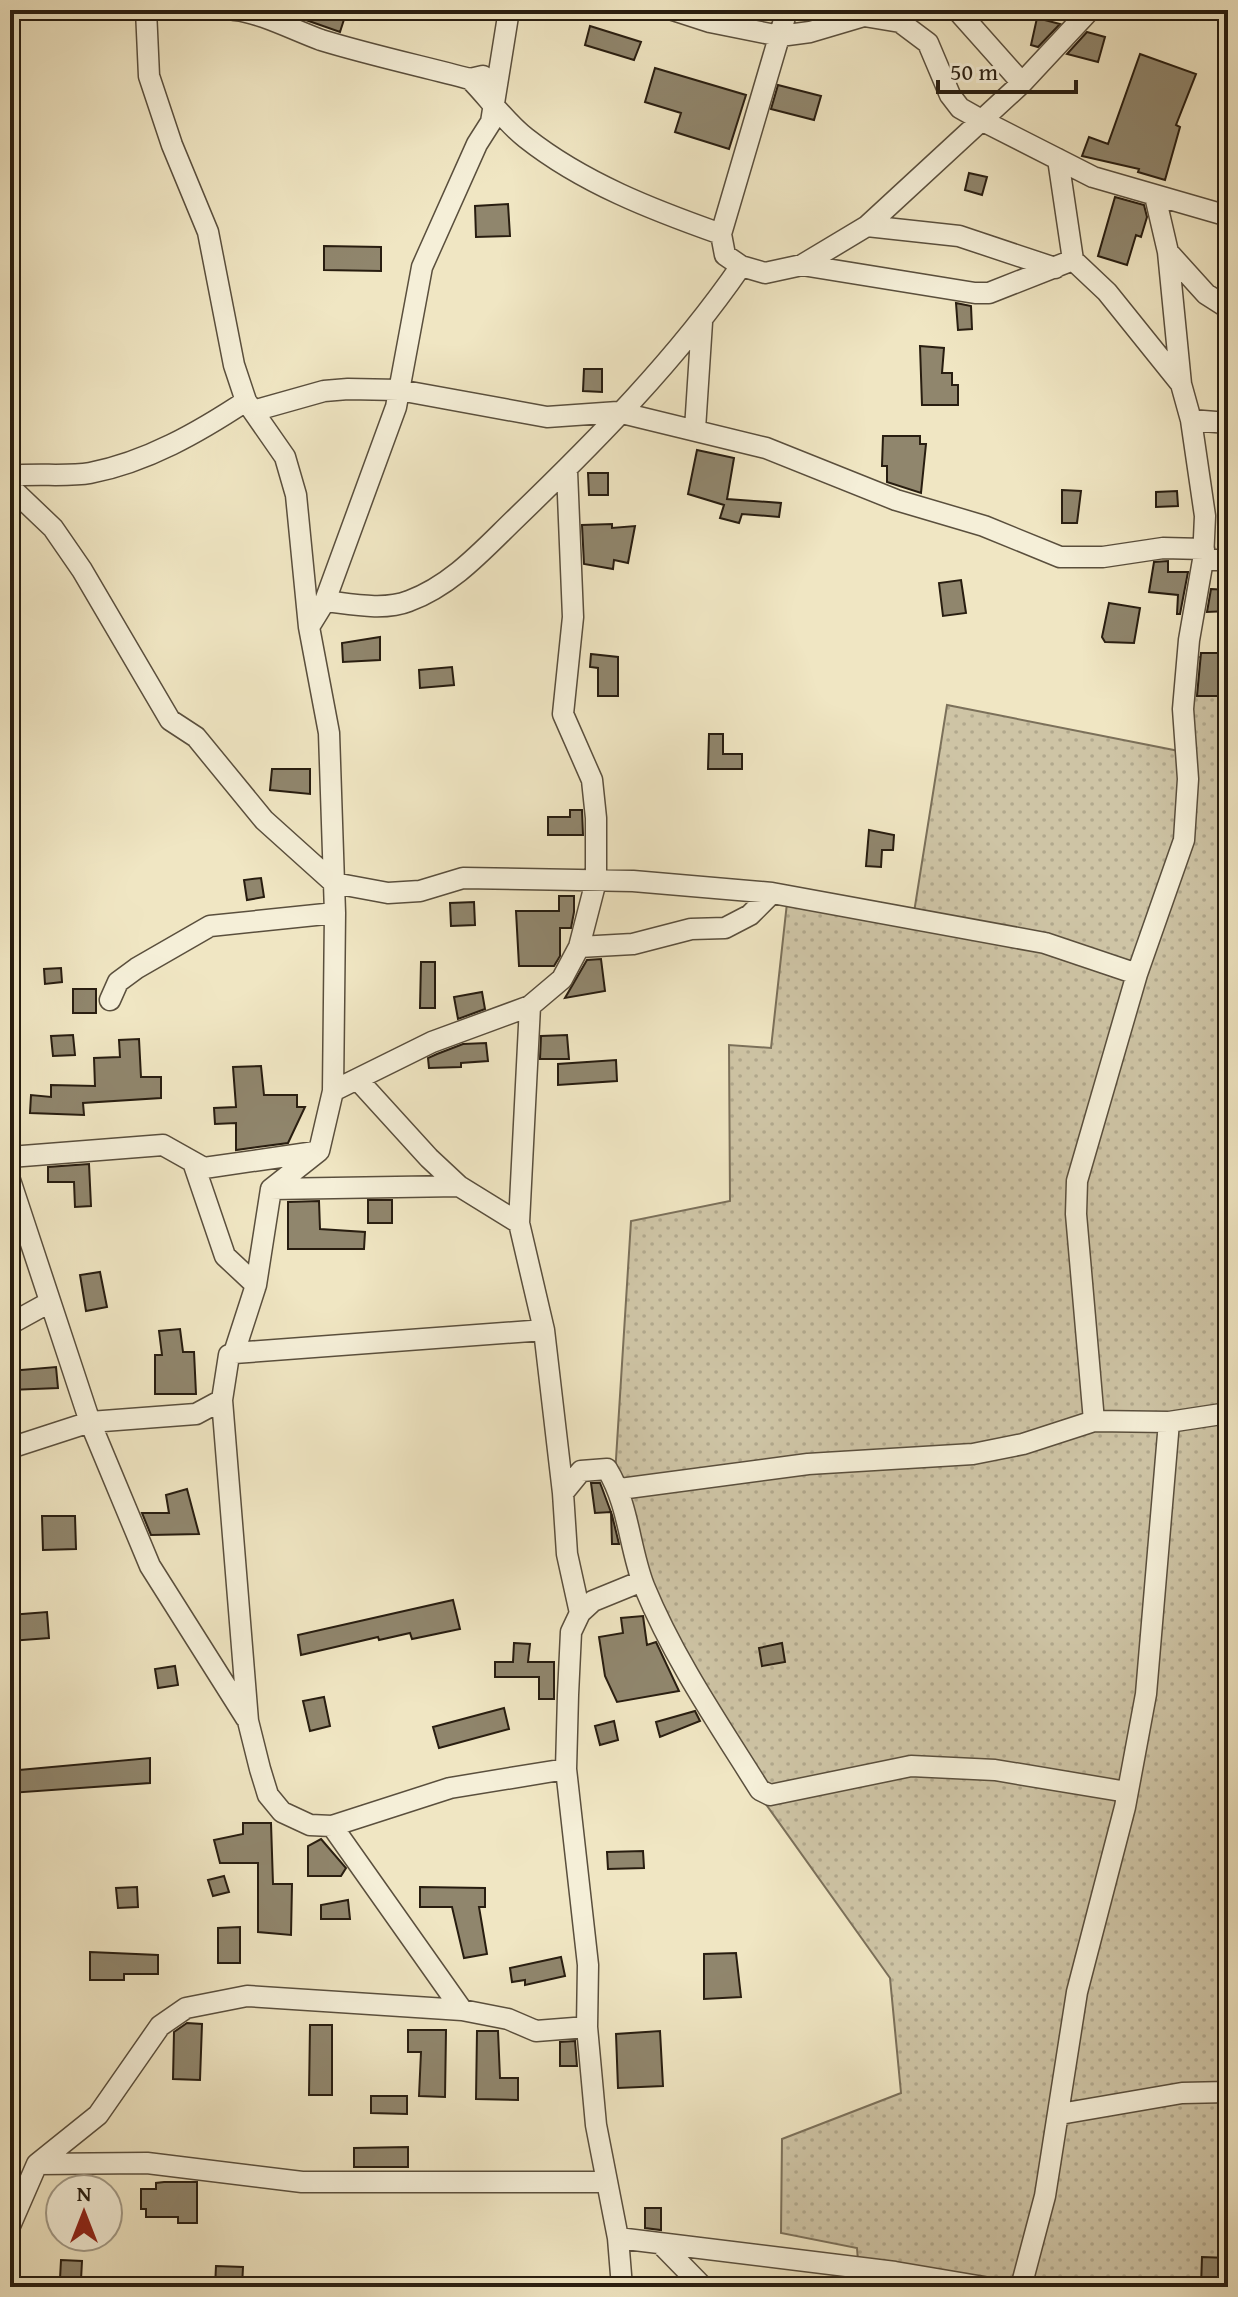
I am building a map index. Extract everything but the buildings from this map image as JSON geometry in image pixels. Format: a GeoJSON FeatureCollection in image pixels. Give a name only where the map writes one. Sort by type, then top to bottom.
{"type":"FeatureCollection","features":[{"type":"Feature","properties":{"kind":"street"},"geometry":{"type":"LineString","coordinates":[[146,10],[149,76],[172,145],[208,232],[226,331],[249,406],[285,457],[296,495],[309,627],[329,733],[335,913],[333,1091],[319,1151],[271,1189],[256,1285],[234,1353]]}},
{"type":"Feature","properties":{"kind":"street"},"geometry":{"type":"LineString","coordinates":[[235,10],[249,11],[268,22],[326,41],[470,79],[502,71]]}},
{"type":"Feature","properties":{"kind":"street"},"geometry":{"type":"LineString","coordinates":[[309,627],[325,601],[396,407],[422,267],[477,144],[491,122],[502,71],[509,10]]}},
{"type":"Feature","properties":{"kind":"street"},"geometry":{"type":"LineString","coordinates":[[673,10],[710,22],[780,36],[810,32],[861,13],[900,22],[928,43],[950,95],[960,108],[1093,177],[1228,216]]}},
{"type":"Feature","properties":{"kind":"street"},"geometry":{"type":"LineString","coordinates":[[787,10],[721,234],[725,255],[741,266],[765,273],[802,265],[867,226],[983,121],[1090,10]]}},
{"type":"Feature","properties":{"kind":"street"},"geometry":{"type":"LineString","coordinates":[[957,10],[1022,83]]}},
{"type":"Feature","properties":{"kind":"street"},"geometry":{"type":"LineString","coordinates":[[470,79],[524,137],[581,173],[642,206],[721,234]]}},
{"type":"Feature","properties":{"kind":"street"},"geometry":{"type":"LineString","coordinates":[[1058,159],[1064,264]]}},
{"type":"Feature","properties":{"kind":"street"},"geometry":{"type":"LineString","coordinates":[[1094,1421],[1075,1199],[1077,1181],[1137,974],[1184,840],[1188,779],[1183,709],[1189,640],[1204,555],[1205,516],[1191,420],[1181,384],[1168,252],[1155,196]]}},
{"type":"Feature","properties":{"kind":"street"},"geometry":{"type":"LineString","coordinates":[[867,226],[959,236],[1064,264],[1107,292],[1181,384]]}},
{"type":"Feature","properties":{"kind":"street"},"geometry":{"type":"LineString","coordinates":[[1168,252],[1206,294],[1228,308]]}},
{"type":"Feature","properties":{"kind":"street"},"geometry":{"type":"LineString","coordinates":[[802,265],[989,293],[1064,264]]}},
{"type":"Feature","properties":{"kind":"street"},"geometry":{"type":"LineString","coordinates":[[325,601],[366,606],[408,602],[463,569],[567,471],[702,322],[741,266]]}},
{"type":"Feature","properties":{"kind":"street"},"geometry":{"type":"LineString","coordinates":[[695,429],[702,322]]}},
{"type":"Feature","properties":{"kind":"street"},"geometry":{"type":"LineString","coordinates":[[10,476],[41,472],[87,474],[119,465],[196,434],[249,406],[324,391],[399,390],[547,417],[618,412],[695,429],[766,448],[896,500],[984,526],[1060,557],[1103,557],[1163,548],[1228,560]]}},
{"type":"Feature","properties":{"kind":"street"},"geometry":{"type":"LineString","coordinates":[[1191,420],[1228,423]]}},
{"type":"Feature","properties":{"kind":"street"},"geometry":{"type":"LineString","coordinates":[[333,1091],[432,1042],[530,1006],[562,979],[579,947],[596,881],[592,780],[563,714],[573,617],[567,471]]}},
{"type":"Feature","properties":{"kind":"street"},"geometry":{"type":"LineString","coordinates":[[10,487],[53,528],[82,570],[170,720],[196,737],[264,820],[334,883],[388,893],[420,891],[463,878],[596,881],[772,893],[897,913],[1045,943],[1137,974]]}},
{"type":"Feature","properties":{"kind":"street"},"geometry":{"type":"LineString","coordinates":[[579,947],[633,944],[691,929],[725,928],[750,915],[772,893]]}},
{"type":"Feature","properties":{"kind":"street"},"geometry":{"type":"LineString","coordinates":[[110,1000],[118,982],[210,926],[335,913]]}},
{"type":"Feature","properties":{"kind":"street"},"geometry":{"type":"LineString","coordinates":[[530,1006],[519,1223],[544,1330],[567,1554],[580,1613]]}},
{"type":"Feature","properties":{"kind":"street"},"geometry":{"type":"LineString","coordinates":[[358,1080],[459,1186],[519,1223]]}},
{"type":"Feature","properties":{"kind":"street"},"geometry":{"type":"LineString","coordinates":[[10,1157],[163,1145],[176,1150],[194,1165],[225,1256],[256,1285]]}},
{"type":"Feature","properties":{"kind":"street"},"geometry":{"type":"LineString","coordinates":[[194,1165],[216,1167],[319,1151]]}},
{"type":"Feature","properties":{"kind":"street"},"geometry":{"type":"LineString","coordinates":[[10,1180],[90,1422],[150,1566],[248,1721]]}},
{"type":"Feature","properties":{"kind":"street"},"geometry":{"type":"LineString","coordinates":[[271,1189],[459,1186]]}},
{"type":"Feature","properties":{"kind":"street"},"geometry":{"type":"LineString","coordinates":[[10,1249],[25,1232]]}},
{"type":"Feature","properties":{"kind":"street"},"geometry":{"type":"LineString","coordinates":[[10,1324],[50,1302]]}},
{"type":"Feature","properties":{"kind":"street"},"geometry":{"type":"LineString","coordinates":[[544,1330],[234,1353],[229,1355],[222,1400],[248,1721],[268,1795],[282,1812],[310,1825],[332,1826],[450,1788],[566,1769]]}},
{"type":"Feature","properties":{"kind":"street"},"geometry":{"type":"LineString","coordinates":[[10,1448],[90,1422],[196,1414],[222,1400]]}},
{"type":"Feature","properties":{"kind":"street"},"geometry":{"type":"LineString","coordinates":[[620,1489],[808,1464],[973,1454],[1023,1444],[1094,1421],[1169,1422],[1228,1413]]}},
{"type":"Feature","properties":{"kind":"street"},"geometry":{"type":"LineString","coordinates":[[1021,2287],[1038,2230],[1060,2114],[1077,1992],[1097,1926],[1146,1694],[1169,1422]]}},
{"type":"Feature","properties":{"kind":"street"},"geometry":{"type":"LineString","coordinates":[[563,1493],[581,1471],[607,1469],[620,1489],[642,1581],[669,1643],[766,1794],[911,1766],[995,1770],[1127,1792]]}},
{"type":"Feature","properties":{"kind":"street"},"geometry":{"type":"LineString","coordinates":[[622,2287],[618,2238],[604,2182],[587,2027],[588,1965],[566,1769],[571,1632],[580,1613],[593,1601],[642,1581]]}},
{"type":"Feature","properties":{"kind":"street"},"geometry":{"type":"LineString","coordinates":[[332,1826],[462,2010]]}},
{"type":"Feature","properties":{"kind":"street"},"geometry":{"type":"LineString","coordinates":[[10,2226],[37,2164],[98,2115],[160,2026],[186,2008],[247,1996],[462,2010],[508,2019],[536,2031],[587,2027]]}},
{"type":"Feature","properties":{"kind":"street"},"geometry":{"type":"LineString","coordinates":[[1060,2114],[1182,2093],[1228,2092]]}},
{"type":"Feature","properties":{"kind":"street"},"geometry":{"type":"LineString","coordinates":[[37,2164],[147,2163],[302,2182],[604,2182]]}},
{"type":"Feature","properties":{"kind":"street"},"geometry":{"type":"LineString","coordinates":[[618,2238],[895,2272],[984,2287]]}},
{"type":"Feature","properties":{"kind":"street"},"geometry":{"type":"LineString","coordinates":[[661,2244],[703,2287]]}},
{"type":"Feature","properties":{"kind":"street"},"geometry":{"type":"LineString","coordinates":[[865,2287],[895,2272]]}},
{"type":"Feature","properties":{"kind":"shaded area"},"geometry":{"type":"Polygon","coordinates":[[[1192,656],[1228,661],[1228,2287],[860,2287],[857,2248],[781,2233],[782,2139],[901,2093],[890,1978],[760,1796],[642,1573],[615,1475],[631,1221],[730,1201],[729,1045],[771,1048],[787,903],[912,925],[947,705],[1179,751],[1192,656]]]}}]}
